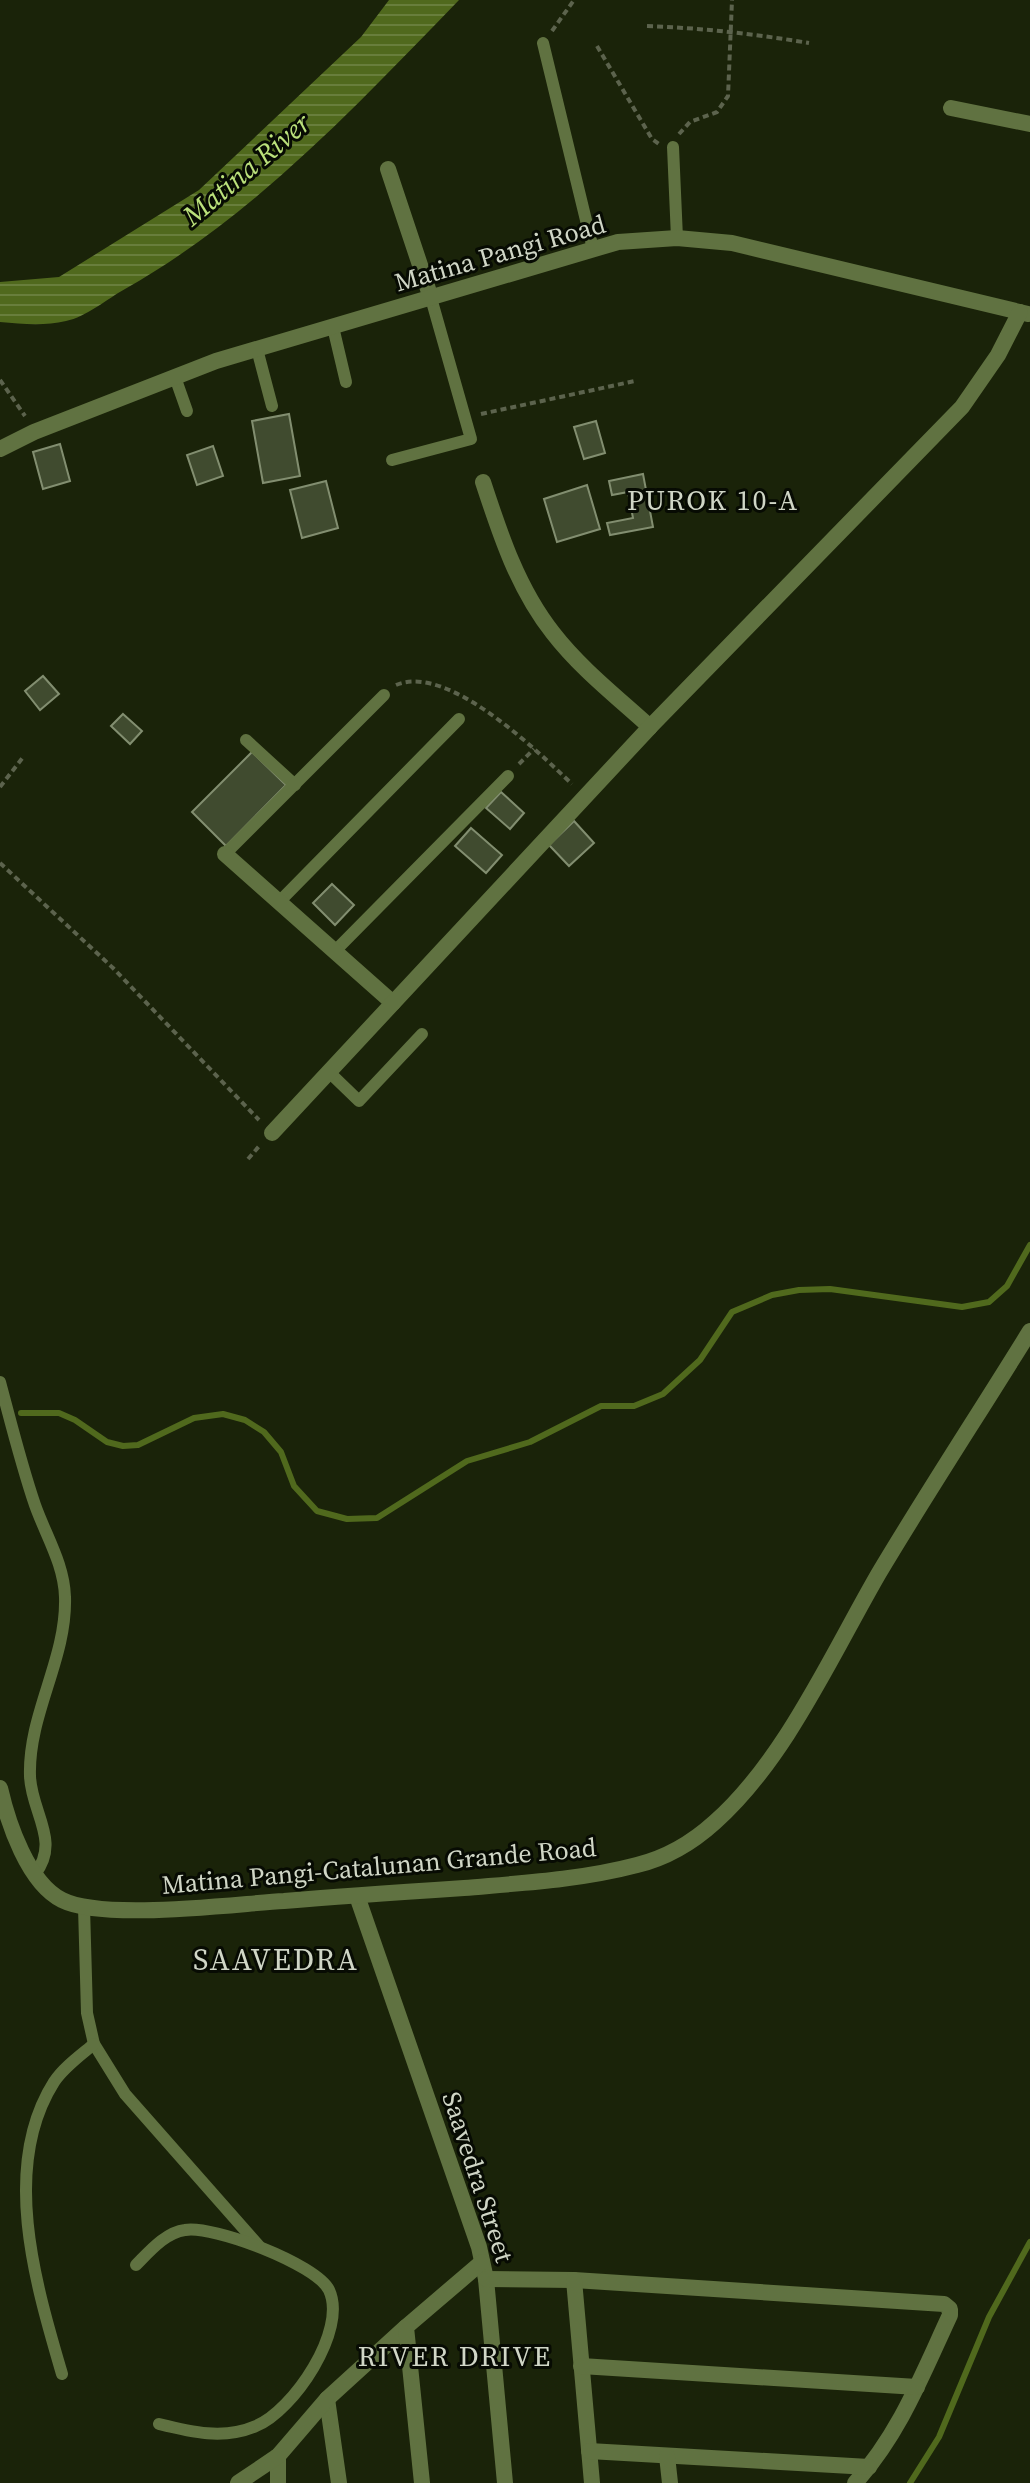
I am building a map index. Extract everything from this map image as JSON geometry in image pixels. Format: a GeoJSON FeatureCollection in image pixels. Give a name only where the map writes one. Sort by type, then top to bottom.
{"type":"FeatureCollection","features":[{"type":"Feature","properties":{"kind":"street"},"geometry":{"type":"LineString","coordinates":[[951,108],[1030,124]]}},
{"type":"Feature","properties":{"kind":"street"},"geometry":{"type":"LineString","coordinates":[[388,169],[431,298]]}},
{"type":"Feature","properties":{"kind":"street","name":"Matina Pangi Road"},"geometry":{"type":"LineString","coordinates":[[0,449],[34,432],[216,361],[618,242],[677,238],[732,243],[1025,313]]}},
{"type":"Feature","properties":{"kind":"street"},"geometry":{"type":"LineString","coordinates":[[272,1133],[650,727],[962,407],[1025,313]]}},
{"type":"Feature","properties":{"kind":"street"},"geometry":{"type":"LineString","coordinates":[[483,482],[515,569],[551,631],[577,660],[650,727]]}},
{"type":"Feature","properties":{"kind":"street"},"geometry":{"type":"LineString","coordinates":[[225,854],[393,1003]]}},
{"type":"Feature","properties":{"kind":"street","name":"Matina Pangi-Catalunan Grande Road"},"geometry":{"type":"LineString","coordinates":[[0,1788],[11,1827],[46,1890],[59,1899],[84,1907],[167,1909],[553,1881],[642,1864],[680,1849],[738,1801],[775,1755],[881,1571],[1030,1331]]}},
{"type":"Feature","properties":{"kind":"street","name":"Saavedra Street"},"geometry":{"type":"LineString","coordinates":[[357,1896],[479,2247],[486,2279],[505,2483]]}},
{"type":"Feature","properties":{"kind":"street"},"geometry":{"type":"LineString","coordinates":[[238,2483],[278,2456],[327,2399],[482,2262]]}},
{"type":"Feature","properties":{"kind":"street"},"geometry":{"type":"LineString","coordinates":[[486,2279],[574,2280],[944,2304],[950,2309],[950,2315],[904,2416],[855,2483]]}},
{"type":"Feature","properties":{"kind":"street"},"geometry":{"type":"LineString","coordinates":[[574,2280],[592,2483]]}},
{"type":"Feature","properties":{"kind":"street"},"geometry":{"type":"LineString","coordinates":[[406,2327],[422,2483]]}},
{"type":"Feature","properties":{"kind":"street"},"geometry":{"type":"LineString","coordinates":[[581,2366],[917,2387]]}},
{"type":"Feature","properties":{"kind":"street"},"geometry":{"type":"LineString","coordinates":[[327,2399],[339,2483]]}},
{"type":"Feature","properties":{"kind":"street"},"geometry":{"type":"LineString","coordinates":[[589,2451],[869,2467]]}},
{"type":"Feature","properties":{"kind":"street"},"geometry":{"type":"LineString","coordinates":[[278,2456],[278,2483]]}},
{"type":"Feature","properties":{"kind":"street"},"geometry":{"type":"LineString","coordinates":[[667,2456],[670,2483]]}},
{"type":"Feature","properties":{"kind":"lane"},"geometry":{"type":"LineString","coordinates":[[543,43],[593,249]]}},
{"type":"Feature","properties":{"kind":"lane"},"geometry":{"type":"LineString","coordinates":[[673,147],[677,238]]}},
{"type":"Feature","properties":{"kind":"lane"},"geometry":{"type":"LineString","coordinates":[[392,460],[471,439],[431,298]]}},
{"type":"Feature","properties":{"kind":"lane"},"geometry":{"type":"LineString","coordinates":[[333,327],[346,382]]}},
{"type":"Feature","properties":{"kind":"lane"},"geometry":{"type":"LineString","coordinates":[[257,349],[272,406]]}},
{"type":"Feature","properties":{"kind":"lane"},"geometry":{"type":"LineString","coordinates":[[175,377],[187,411]]}},
{"type":"Feature","properties":{"kind":"lane"},"geometry":{"type":"LineString","coordinates":[[225,854],[384,695]]}},
{"type":"Feature","properties":{"kind":"lane"},"geometry":{"type":"LineString","coordinates":[[279,902],[459,719]]}},
{"type":"Feature","properties":{"kind":"lane"},"geometry":{"type":"LineString","coordinates":[[246,740],[295,785]]}},
{"type":"Feature","properties":{"kind":"lane"},"geometry":{"type":"LineString","coordinates":[[335,951],[508,776]]}},
{"type":"Feature","properties":{"kind":"lane"},"geometry":{"type":"LineString","coordinates":[[329,1072],[359,1101],[422,1034]]}},
{"type":"Feature","properties":{"kind":"lane"},"geometry":{"type":"LineString","coordinates":[[0,1382],[22,1466],[63,1576],[65,1598],[59,1648],[31,1757],[32,1794],[47,1842],[43,1863],[35,1874]]}},
{"type":"Feature","properties":{"kind":"lane"},"geometry":{"type":"LineString","coordinates":[[84,1907],[87,2013],[94,2044],[125,2094],[261,2248]]}},
{"type":"Feature","properties":{"kind":"lane"},"geometry":{"type":"LineString","coordinates":[[62,2374],[38,2291],[27,2235],[26,2171],[31,2136],[43,2101],[56,2078],[94,2044]]}},
{"type":"Feature","properties":{"kind":"lane"},"geometry":{"type":"LineString","coordinates":[[136,2265],[158,2243],[181,2230],[201,2228],[261,2248],[311,2271],[329,2290],[334,2318],[320,2356],[286,2405],[257,2426],[227,2434],[195,2433],[159,2424]]}},
{"type":"Feature","properties":{"kind":"path"},"geometry":{"type":"LineString","coordinates":[[543,43],[574,0]]}},
{"type":"Feature","properties":{"kind":"path"},"geometry":{"type":"LineString","coordinates":[[597,46],[652,139],[673,147],[682,128],[717,112],[728,96],[732,0]]}},
{"type":"Feature","properties":{"kind":"path"},"geometry":{"type":"LineString","coordinates":[[647,26],[730,30],[809,43]]}},
{"type":"Feature","properties":{"kind":"path"},"geometry":{"type":"LineString","coordinates":[[0,380],[34,432]]}},
{"type":"Feature","properties":{"kind":"path"},"geometry":{"type":"LineString","coordinates":[[465,418],[635,381]]}},
{"type":"Feature","properties":{"kind":"path"},"geometry":{"type":"LineString","coordinates":[[384,695],[405,681],[436,686],[474,703],[534,749],[586,797]]}},
{"type":"Feature","properties":{"kind":"path"},"geometry":{"type":"LineString","coordinates":[[508,776],[534,749]]}},
{"type":"Feature","properties":{"kind":"path"},"geometry":{"type":"LineString","coordinates":[[0,787],[24,756]]}},
{"type":"Feature","properties":{"kind":"path"},"geometry":{"type":"LineString","coordinates":[[0,863],[113,968],[272,1133]]}},
{"type":"Feature","properties":{"kind":"water","name":"Matina River"},"geometry":{"type":"Polygon","coordinates":[[[389,0],[459,0],[302,157],[217,228],[172,260],[74,319],[42,324],[0,322],[0,282],[59,277],[199,190],[361,37],[389,0]]]}},
{"type":"Feature","properties":{"kind":"building"},"geometry":{"type":"Polygon","coordinates":[[[289,414],[300,476],[263,483],[252,421],[289,414]]]}},
{"type":"Feature","properties":{"kind":"building"},"geometry":{"type":"Polygon","coordinates":[[[596,421],[605,453],[584,459],[574,427],[596,421]]]}},
{"type":"Feature","properties":{"kind":"building"},"geometry":{"type":"Polygon","coordinates":[[[60,444],[70,481],[43,489],[33,452],[60,444]]]}},
{"type":"Feature","properties":{"kind":"building"},"geometry":{"type":"Polygon","coordinates":[[[213,446],[223,476],[197,485],[187,455],[213,446]]]}},
{"type":"Feature","properties":{"kind":"building"},"geometry":{"type":"Polygon","coordinates":[[[643,474],[653,527],[610,535],[607,523],[633,518],[628,492],[612,495],[609,481],[643,474]]]}},
{"type":"Feature","properties":{"kind":"building"},"geometry":{"type":"Polygon","coordinates":[[[326,481],[338,528],[302,538],[290,490],[326,481]]]}},
{"type":"Feature","properties":{"kind":"building"},"geometry":{"type":"Polygon","coordinates":[[[587,485],[600,529],[557,542],[544,499],[587,485]]]}},
{"type":"Feature","properties":{"kind":"building"},"geometry":{"type":"Polygon","coordinates":[[[43,676],[59,694],[40,710],[25,691],[43,676]]]}},
{"type":"Feature","properties":{"kind":"building"},"geometry":{"type":"Polygon","coordinates":[[[123,714],[142,731],[130,744],[111,726],[123,714]]]}},
{"type":"Feature","properties":{"kind":"building"},"geometry":{"type":"Polygon","coordinates":[[[252,752],[286,785],[226,846],[192,812],[252,752]]]}},
{"type":"Feature","properties":{"kind":"building"},"geometry":{"type":"Polygon","coordinates":[[[501,792],[524,813],[510,829],[486,808],[501,792]]]}},
{"type":"Feature","properties":{"kind":"building"},"geometry":{"type":"Polygon","coordinates":[[[574,821],[594,843],[569,866],[549,845],[574,821]]]}},
{"type":"Feature","properties":{"kind":"building"},"geometry":{"type":"Polygon","coordinates":[[[471,828],[502,855],[486,873],[455,846],[471,828]]]}},
{"type":"Feature","properties":{"kind":"building"},"geometry":{"type":"Polygon","coordinates":[[[332,884],[354,905],[335,925],[313,903],[332,884]]]}},
{"type":"Feature","properties":{"kind":"waterway"},"geometry":{"type":"LineString","coordinates":[[21,1413],[59,1413],[107,1442],[123,1446],[138,1445],[194,1418],[223,1414],[245,1420],[264,1432],[281,1452],[294,1486],[317,1511],[347,1519],[377,1518],[467,1461],[530,1442],[601,1406],[634,1406],[663,1394],[700,1360],[732,1312],[772,1295],[830,1289],[962,1307],[989,1302],[1007,1286],[1030,1245]]}},
{"type":"Feature","properties":{"kind":"waterway"},"geometry":{"type":"LineString","coordinates":[[910,2483],[939,2437],[989,2317],[1030,2242]]}},
{"type":"Feature","properties":{"kind":"district","name":"PUROK 10-A"},"geometry":{"type":"Point","coordinates":[713,500]}},
{"type":"Feature","properties":{"kind":"district","name":"SAAVEDRA"},"geometry":{"type":"Point","coordinates":[276,1959]}},
{"type":"Feature","properties":{"kind":"district","name":"RIVER DRIVE"},"geometry":{"type":"Point","coordinates":[455,2356]}}]}
